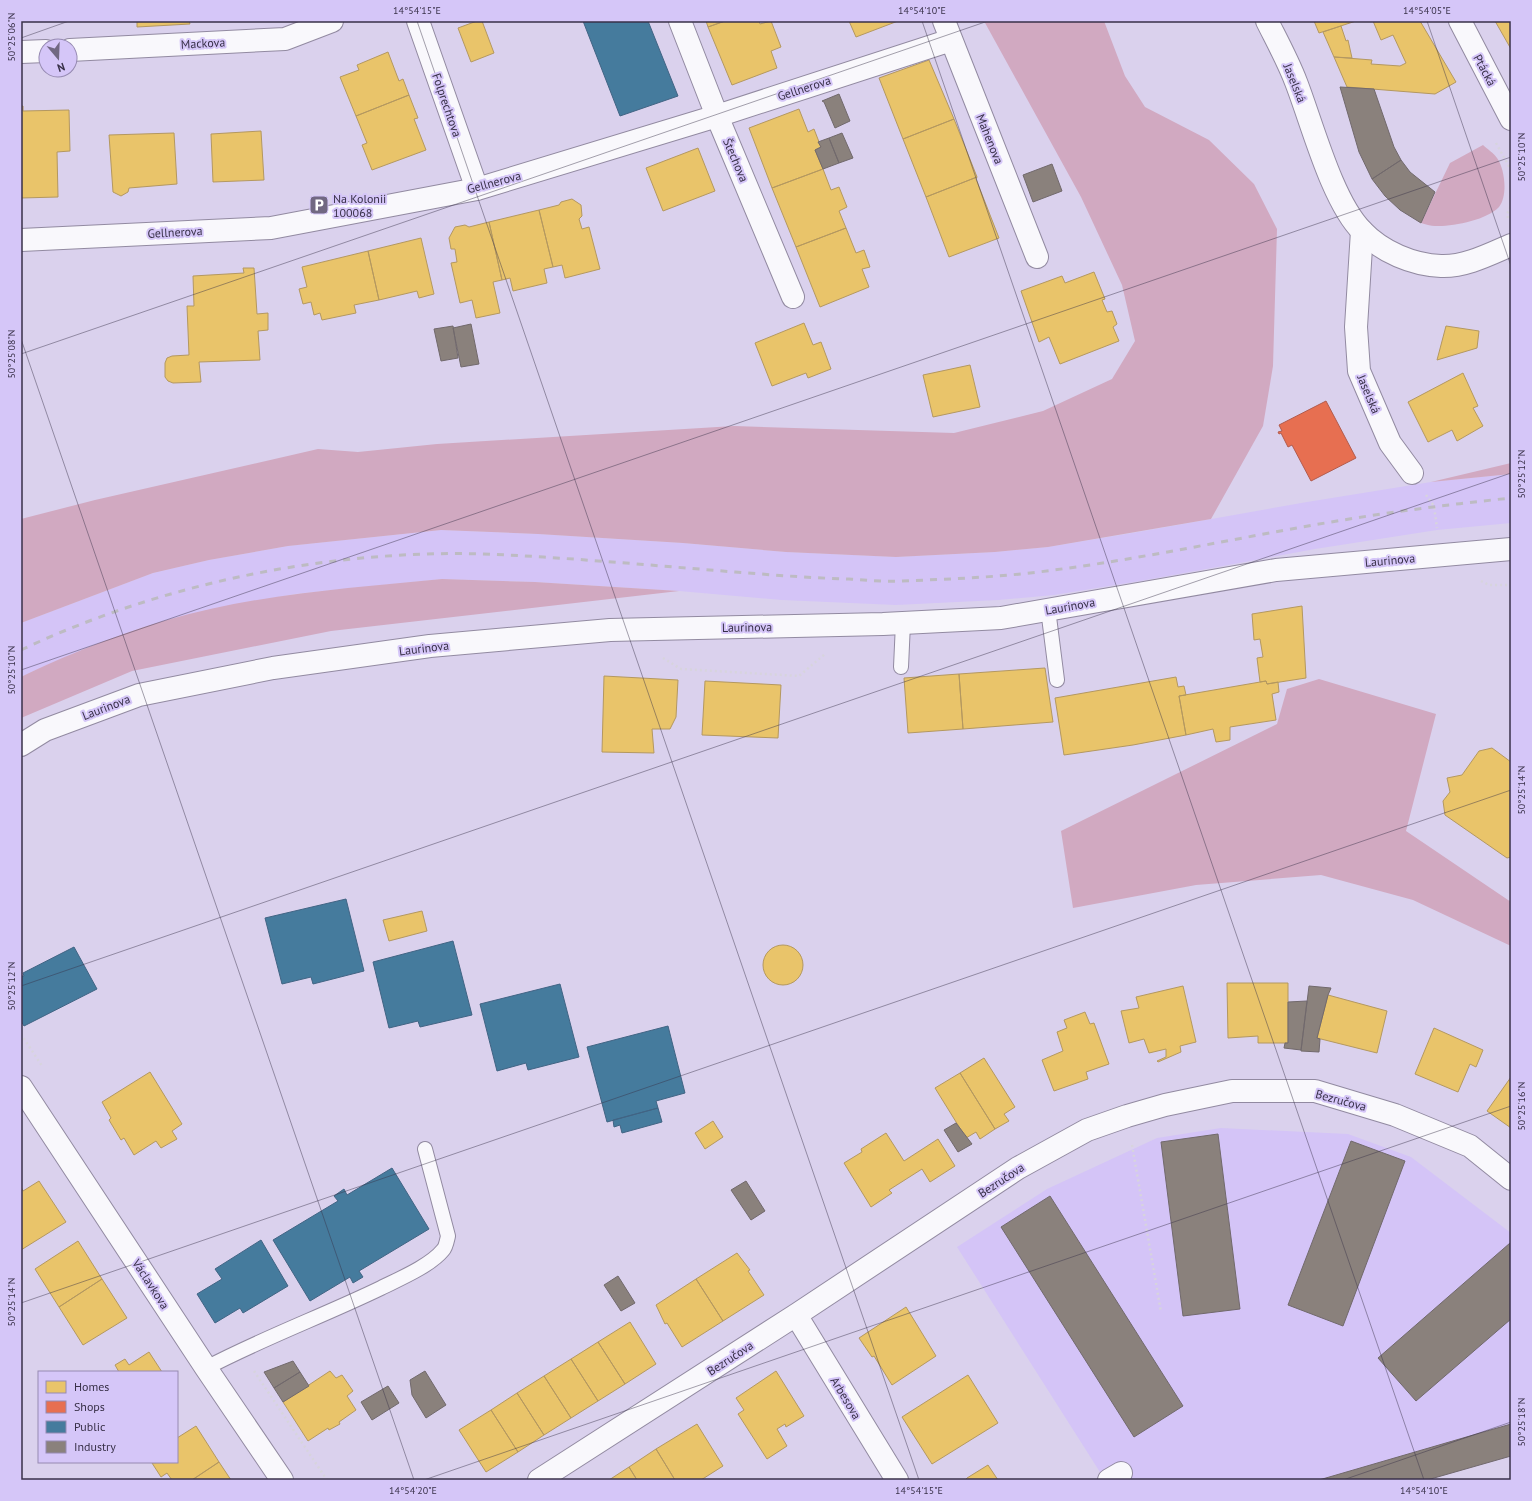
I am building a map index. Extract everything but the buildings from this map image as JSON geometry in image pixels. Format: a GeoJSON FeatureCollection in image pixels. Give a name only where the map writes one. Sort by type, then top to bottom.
{"type":"FeatureCollection","features":[{"type":"Feature","properties":{"kind":"street","name":"Mackova"},"geometry":{"type":"LineString","coordinates":[[78,50],[285,39],[332,21]]}},
{"type":"Feature","properties":{"kind":"street","name":"Folprechtova"},"geometry":{"type":"LineString","coordinates":[[418,21],[477,189]]}},
{"type":"Feature","properties":{"kind":"street","name":"Štechova"},"geometry":{"type":"LineString","coordinates":[[680,21],[717,116],[794,298]]}},
{"type":"Feature","properties":{"kind":"street","name":"Jaselská"},"geometry":{"type":"LineString","coordinates":[[1267,21],[1296,81],[1339,194],[1350,216],[1362,232],[1393,254],[1416,262],[1442,266],[1473,260],[1511,245]]}},
{"type":"Feature","properties":{"kind":"street","name":"Ptácká"},"geometry":{"type":"LineString","coordinates":[[1460,21],[1511,119]]}},
{"type":"Feature","properties":{"kind":"street","name":"Gellnerova"},"geometry":{"type":"LineString","coordinates":[[21,240],[271,228],[477,189],[717,116],[947,30]]}},
{"type":"Feature","properties":{"kind":"street","name":"Mahenova"},"geometry":{"type":"LineString","coordinates":[[947,30],[1038,257]]}},
{"type":"Feature","properties":{"kind":"street"},"geometry":{"type":"LineString","coordinates":[[21,52],[38,51]]}},
{"type":"Feature","properties":{"kind":"street","name":"Jaselská"},"geometry":{"type":"LineString","coordinates":[[1362,232],[1356,327],[1359,371],[1390,443],[1412,474]]}},
{"type":"Feature","properties":{"kind":"street","name":"Laurinova"},"geometry":{"type":"LineString","coordinates":[[21,745],[46,730],[139,695],[273,668],[399,651],[610,630],[903,623],[1001,618],[1276,570],[1511,549]]}},
{"type":"Feature","properties":{"kind":"street","name":"Laurinova"},"geometry":{"type":"LineString","coordinates":[[1483,552],[1511,558]]}},
{"type":"Feature","properties":{"kind":"street","name":"Václavkova"},"geometry":{"type":"LineString","coordinates":[[21,1087],[206,1368],[282,1480]]}},
{"type":"Feature","properties":{"kind":"street","name":"Bezručova"},"geometry":{"type":"LineString","coordinates":[[539,1480],[796,1315],[1018,1168],[1087,1130],[1127,1116],[1165,1105],[1232,1092],[1314,1092],[1394,1115],[1470,1146],[1511,1179]]}},
{"type":"Feature","properties":{"kind":"street","name":"Arbesova"},"geometry":{"type":"LineString","coordinates":[[796,1315],[897,1480]]}},
{"type":"Feature","properties":{"kind":"lane"},"geometry":{"type":"LineString","coordinates":[[1048,609],[1057,680]]}},
{"type":"Feature","properties":{"kind":"lane"},"geometry":{"type":"LineString","coordinates":[[901,667],[903,623]]}},
{"type":"Feature","properties":{"kind":"lane"},"geometry":{"type":"LineString","coordinates":[[206,1368],[237,1352],[349,1303],[398,1279],[432,1261],[444,1250],[448,1236],[425,1150]]}},
{"type":"Feature","properties":{"kind":"path"},"geometry":{"type":"LineString","coordinates":[[1412,474],[1434,506],[1438,534]]}},
{"type":"Feature","properties":{"kind":"path"},"geometry":{"type":"LineString","coordinates":[[662,657],[681,669],[799,676],[828,652]]}},
{"type":"Feature","properties":{"kind":"path"},"geometry":{"type":"LineString","coordinates":[[21,1034],[42,1067]]}},
{"type":"Feature","properties":{"kind":"path"},"geometry":{"type":"LineString","coordinates":[[1127,1116],[1161,1312]]}},
{"type":"Feature","properties":{"kind":"path"},"geometry":{"type":"LineString","coordinates":[[237,1352],[248,1362],[327,1480]]}},
{"type":"Feature","properties":{"kind":"shaded area"},"geometry":{"type":"Polygon","coordinates":[[[984,21],[1104,21],[1125,76],[1145,107],[1209,140],[1254,184],[1277,229],[1273,366],[1263,426],[1211,519],[1048,547],[995,552],[896,557],[786,552],[683,543],[538,534],[441,530],[288,546],[209,560],[153,573],[21,623],[21,519],[95,500],[318,449],[358,452],[437,444],[734,426],[954,433],[1043,411],[1112,379],[1135,341],[1122,285],[1081,197],[984,21]]]}},
{"type":"Feature","properties":{"kind":"shaded area"},"geometry":{"type":"Polygon","coordinates":[[[1483,145],[1496,156],[1504,175],[1504,196],[1499,207],[1494,212],[1486,216],[1460,224],[1435,226],[1421,223],[1450,163],[1483,145]]]}},
{"type":"Feature","properties":{"kind":"shaded area"},"geometry":{"type":"Polygon","coordinates":[[[1511,463],[1511,474],[1431,482],[1511,463]]]}},
{"type":"Feature","properties":{"kind":"shaded area"},"geometry":{"type":"Polygon","coordinates":[[[1511,474],[1511,523],[1437,530],[1315,549],[1054,595],[998,600],[896,605],[782,600],[679,591],[535,582],[442,579],[295,594],[219,608],[38,669],[21,677],[21,623],[153,573],[209,560],[288,546],[441,530],[538,534],[683,543],[786,552],[896,557],[995,552],[1048,547],[1431,482],[1511,474]]]}},
{"type":"Feature","properties":{"kind":"shaded area"},"geometry":{"type":"Polygon","coordinates":[[[442,579],[535,582],[679,591],[331,631],[132,671],[21,718],[21,677],[55,661],[149,625],[201,611],[269,598],[338,589],[442,579]]]}},
{"type":"Feature","properties":{"kind":"shaded area"},"geometry":{"type":"Polygon","coordinates":[[[1319,679],[1436,714],[1406,831],[1511,902],[1511,946],[1413,900],[1321,875],[1196,885],[1073,908],[1061,831],[1277,724],[1287,689],[1319,679]]]}},
{"type":"Feature","properties":{"kind":"shaded area"},"geometry":{"type":"Polygon","coordinates":[[[1221,1128],[1348,1134],[1411,1157],[1511,1233],[1511,1456],[1427,1480],[1105,1480],[957,1247],[1047,1189],[1157,1138],[1221,1128]]]}},
{"type":"Feature","properties":{"kind":"railway"},"geometry":{"type":"LineString","coordinates":[[21,650],[78,625],[137,604],[197,587],[259,573],[321,563],[384,556],[446,554],[508,555],[820,578],[889,581],[959,578],[1016,574],[1086,566],[1308,526],[1435,507],[1511,498]]}},
{"type":"Feature","properties":{"kind":"place","name":"Na Kolonii 100068"},"geometry":{"type":"Point","coordinates":[319,205]}}]}
